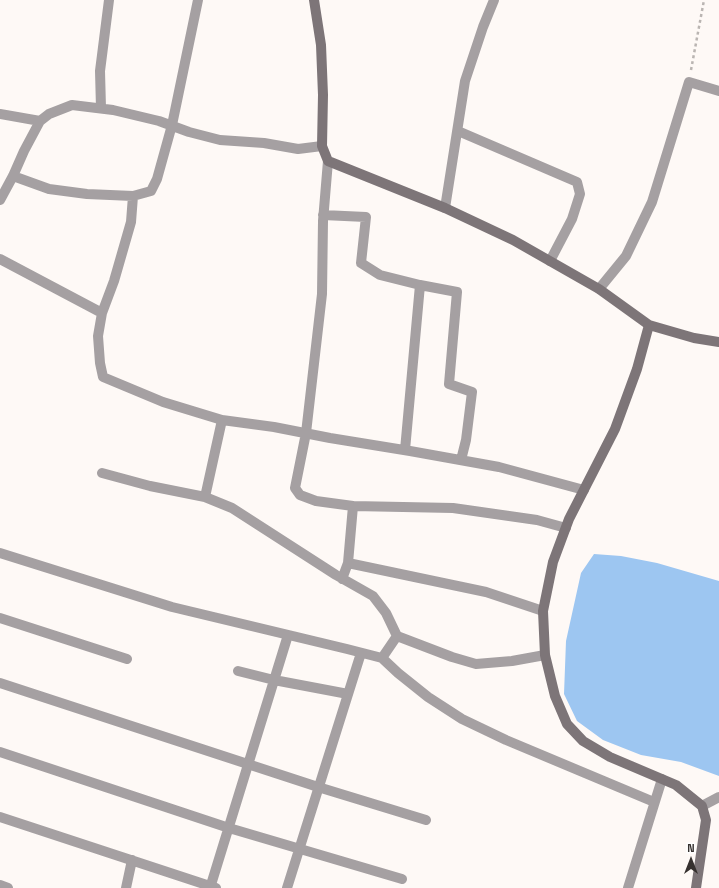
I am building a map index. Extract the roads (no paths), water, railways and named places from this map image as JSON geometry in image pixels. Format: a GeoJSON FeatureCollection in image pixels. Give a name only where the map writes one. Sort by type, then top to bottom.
{"type":"FeatureCollection","features":[{"type":"Feature","properties":{"kind":"main road"},"geometry":{"type":"LineString","coordinates":[[314,0],[321,45],[323,95],[322,146],[328,161],[445,208],[513,240],[599,289],[649,325],[694,338],[719,342]]}},
{"type":"Feature","properties":{"kind":"main road"},"geometry":{"type":"LineString","coordinates":[[649,325],[637,369],[615,429],[566,528],[553,562],[543,611],[545,655],[555,696],[567,724],[583,741],[610,756],[676,785],[702,806],[706,820],[696,888]]}},
{"type":"Feature","properties":{"kind":"street"},"geometry":{"type":"LineString","coordinates":[[101,108],[100,71],[109,0]]}},
{"type":"Feature","properties":{"kind":"street"},"geometry":{"type":"LineString","coordinates":[[13,176],[49,189],[86,194],[133,196],[152,191],[157,179],[172,125],[198,0]]}},
{"type":"Feature","properties":{"kind":"street"},"geometry":{"type":"LineString","coordinates":[[445,208],[465,81],[483,27],[494,0]]}},
{"type":"Feature","properties":{"kind":"street"},"geometry":{"type":"LineString","coordinates":[[599,289],[626,256],[652,202],[689,82],[719,91]]}},
{"type":"Feature","properties":{"kind":"street"},"geometry":{"type":"LineString","coordinates":[[0,200],[40,121],[49,114],[72,105],[113,110],[151,119],[189,132],[220,140],[264,143],[298,149],[322,146]]}},
{"type":"Feature","properties":{"kind":"street"},"geometry":{"type":"LineString","coordinates":[[0,114],[40,121]]}},
{"type":"Feature","properties":{"kind":"street"},"geometry":{"type":"LineString","coordinates":[[458,131],[577,182],[580,194],[572,219],[550,261]]}},
{"type":"Feature","properties":{"kind":"street"},"geometry":{"type":"LineString","coordinates":[[328,161],[323,215],[322,294],[306,433],[295,488],[300,495],[316,501],[352,506],[453,508],[536,520],[566,528]]}},
{"type":"Feature","properties":{"kind":"street"},"geometry":{"type":"LineString","coordinates":[[133,196],[131,222],[114,281],[102,313],[98,336],[100,363],[103,377],[163,402],[222,420],[274,427],[499,467],[584,490]]}},
{"type":"Feature","properties":{"kind":"street"},"geometry":{"type":"LineString","coordinates":[[323,215],[366,217],[361,263],[380,275],[457,292],[449,384],[472,392],[466,440],[461,460]]}},
{"type":"Feature","properties":{"kind":"street"},"geometry":{"type":"LineString","coordinates":[[0,260],[102,313]]}},
{"type":"Feature","properties":{"kind":"street"},"geometry":{"type":"LineString","coordinates":[[405,450],[420,285]]}},
{"type":"Feature","properties":{"kind":"street"},"geometry":{"type":"LineString","coordinates":[[205,496],[222,420]]}},
{"type":"Feature","properties":{"kind":"street"},"geometry":{"type":"LineString","coordinates":[[102,473],[150,486],[205,496],[232,508],[342,579],[373,596],[386,613],[397,636],[452,657],[476,664],[512,661],[545,655]]}},
{"type":"Feature","properties":{"kind":"street"},"geometry":{"type":"LineString","coordinates":[[342,579],[348,563],[352,506]]}},
{"type":"Feature","properties":{"kind":"street"},"geometry":{"type":"LineString","coordinates":[[0,553],[172,607],[382,658],[428,697],[462,720],[654,802]]}},
{"type":"Feature","properties":{"kind":"street"},"geometry":{"type":"LineString","coordinates":[[348,563],[486,592],[543,611]]}},
{"type":"Feature","properties":{"kind":"street"},"geometry":{"type":"LineString","coordinates":[[0,618],[127,659]]}},
{"type":"Feature","properties":{"kind":"street"},"geometry":{"type":"LineString","coordinates":[[0,817],[212,887],[288,635]]}},
{"type":"Feature","properties":{"kind":"street"},"geometry":{"type":"LineString","coordinates":[[382,658],[397,636]]}},
{"type":"Feature","properties":{"kind":"street"},"geometry":{"type":"LineString","coordinates":[[287,888],[361,653]]}},
{"type":"Feature","properties":{"kind":"street"},"geometry":{"type":"LineString","coordinates":[[238,672],[348,694]]}},
{"type":"Feature","properties":{"kind":"street"},"geometry":{"type":"LineString","coordinates":[[0,683],[318,787],[426,820]]}},
{"type":"Feature","properties":{"kind":"street"},"geometry":{"type":"LineString","coordinates":[[0,752],[229,828],[402,879]]}},
{"type":"Feature","properties":{"kind":"street"},"geometry":{"type":"LineString","coordinates":[[628,888],[662,779]]}},
{"type":"Feature","properties":{"kind":"street"},"geometry":{"type":"LineString","coordinates":[[702,806],[719,797]]}},
{"type":"Feature","properties":{"kind":"street"},"geometry":{"type":"LineString","coordinates":[[126,888],[132,860]]}},
{"type":"Feature","properties":{"kind":"street"},"geometry":{"type":"LineString","coordinates":[[0,885],[8,888]]}},
{"type":"Feature","properties":{"kind":"water"},"geometry":{"type":"Polygon","coordinates":[[[594,554],[621,556],[657,563],[719,581],[719,776],[681,762],[641,755],[603,740],[577,721],[564,694],[566,641],[581,573],[594,554]]]}}]}
